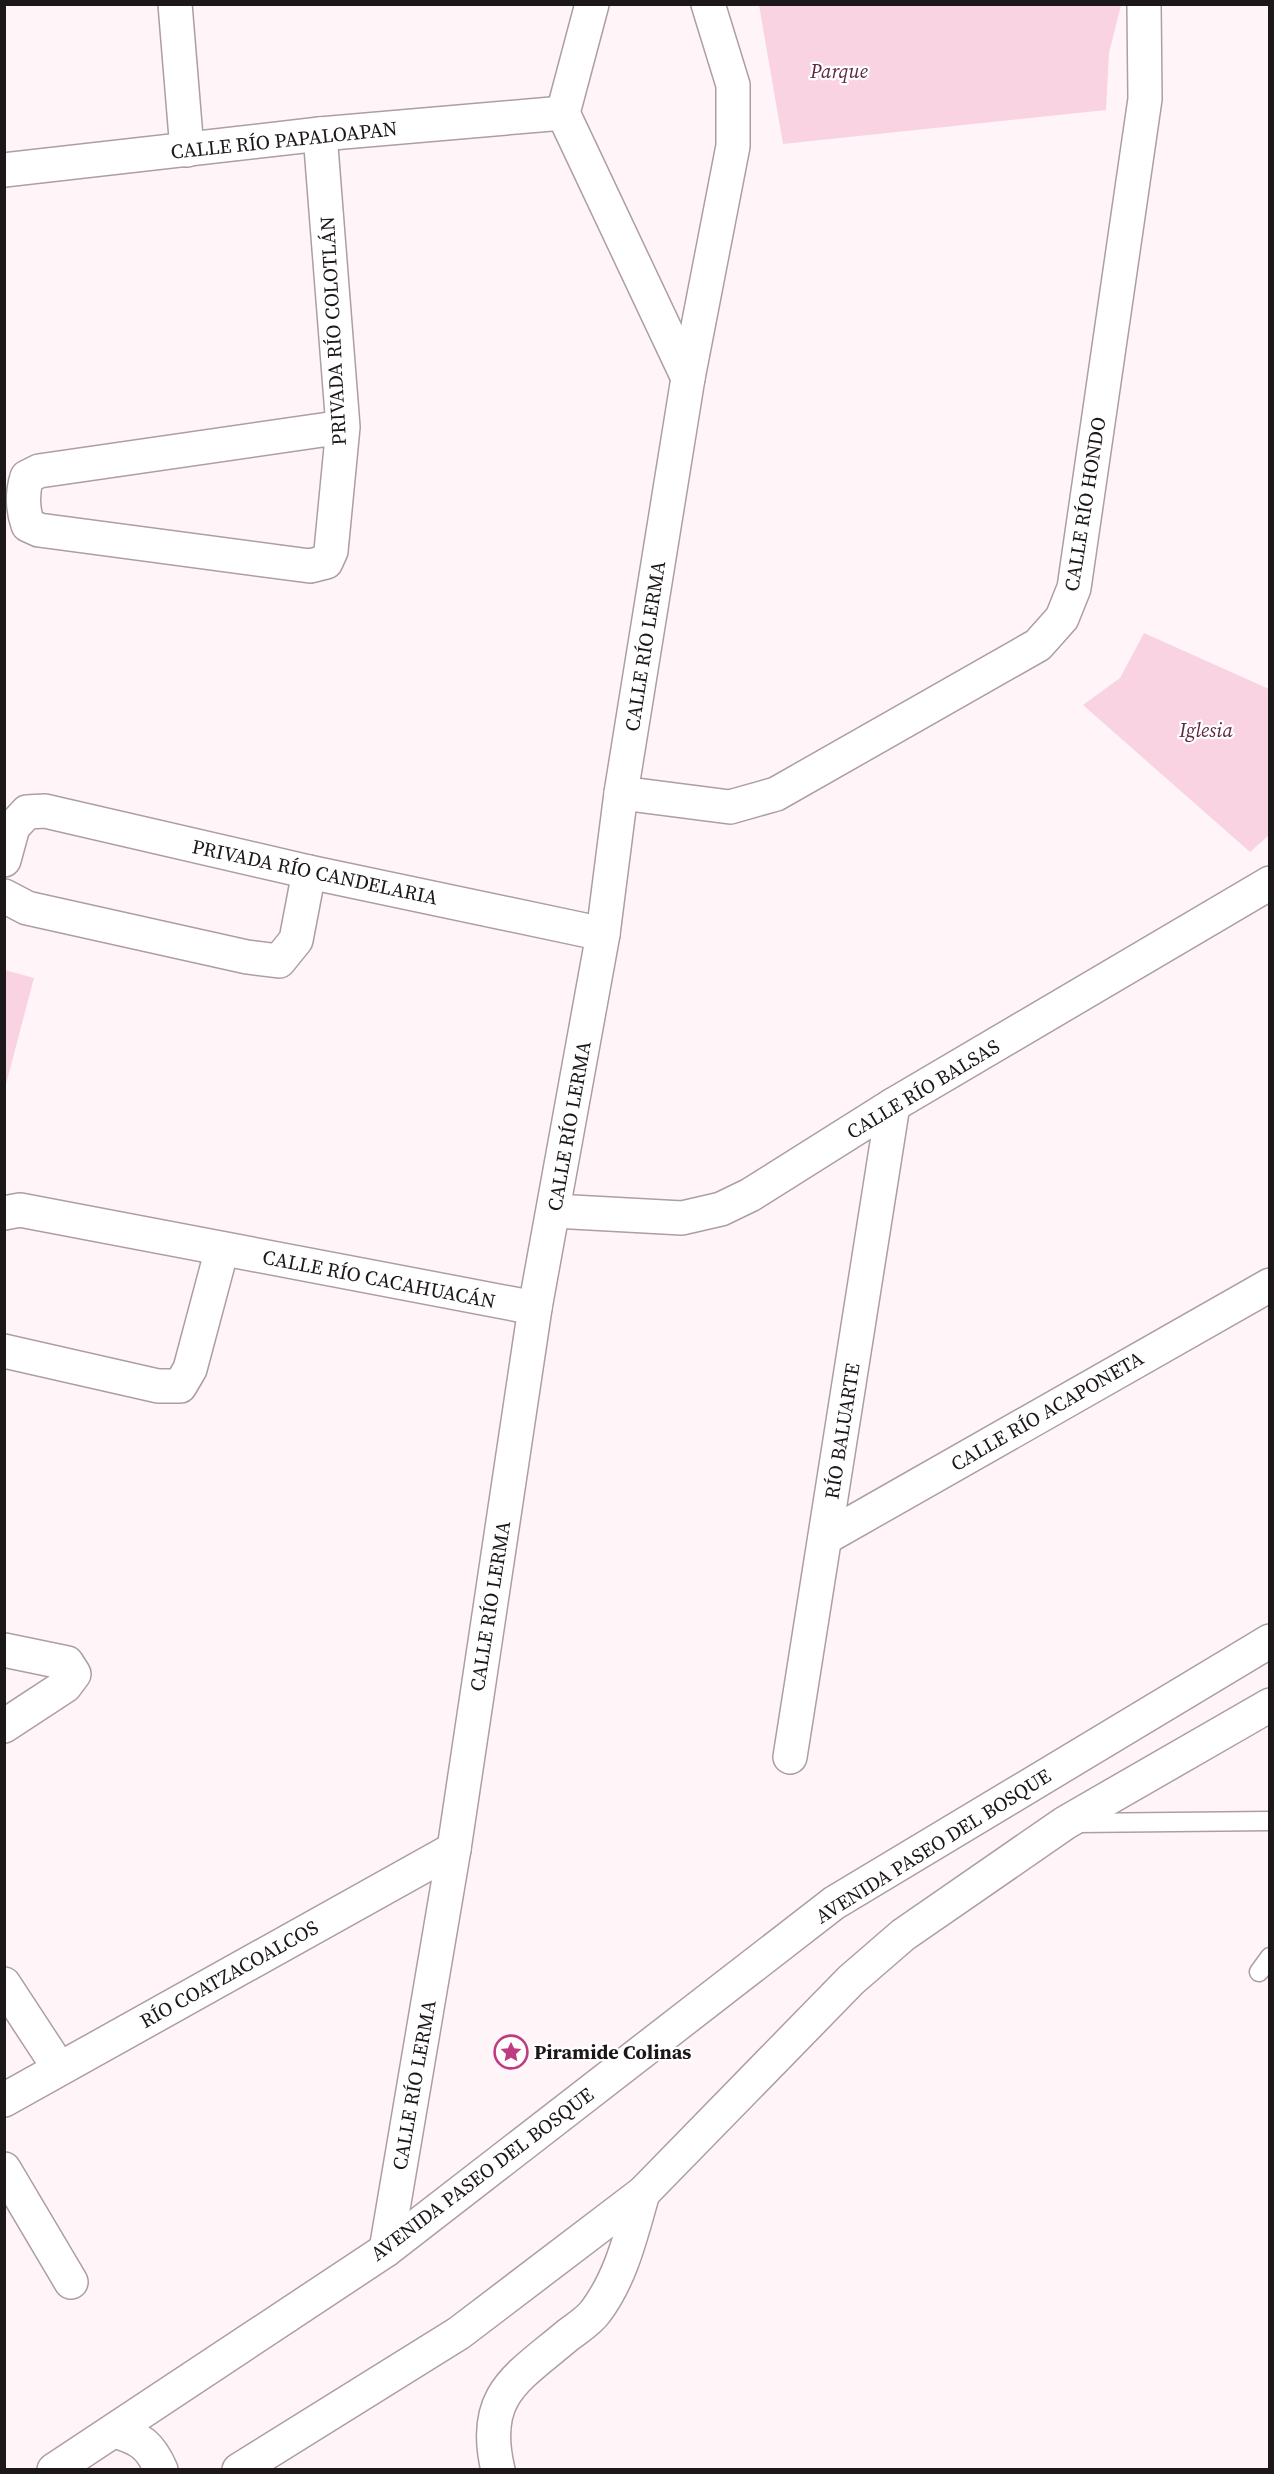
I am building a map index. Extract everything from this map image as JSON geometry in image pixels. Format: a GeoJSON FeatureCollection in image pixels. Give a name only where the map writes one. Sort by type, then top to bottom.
{"type":"FeatureCollection","features":[{"type":"Feature","properties":{"kind":"street"},"geometry":{"type":"LineString","coordinates":[[175,4],[187,150]]}},
{"type":"Feature","properties":{"kind":"street"},"geometry":{"type":"LineString","coordinates":[[592,4],[563,113],[688,378]]}},
{"type":"Feature","properties":{"kind":"street","name":"CALLE RÍO LERMA"},"geometry":{"type":"LineString","coordinates":[[386,2250],[454,1849],[535,1308],[603,934],[621,793],[688,378],[733,146],[733,85],[708,4]]}},
{"type":"Feature","properties":{"kind":"street","name":"CALLE RÍO HONDO"},"geometry":{"type":"LineString","coordinates":[[621,793],[730,807],[776,794],[1038,645],[1062,618],[1074,588],[1145,99],[1144,4]]}},
{"type":"Feature","properties":{"kind":"street","name":"CALLE RÍO PAPALOAPAN"},"geometry":{"type":"LineString","coordinates":[[4,170],[320,134],[563,113]]}},
{"type":"Feature","properties":{"kind":"street","name":"PRIVADA RÍO COLOTLÁN"},"geometry":{"type":"LineString","coordinates":[[320,134],[343,427],[331,551],[326,562],[310,566],[39,530],[28,525],[23,512],[23,489],[27,477],[39,471],[343,427]]}},
{"type":"Feature","properties":{"kind":"street","name":"PRIVADA RÍO CANDELARIA"},"geometry":{"type":"LineString","coordinates":[[4,860],[13,827],[27,812],[45,811],[309,872],[603,934]]}},
{"type":"Feature","properties":{"kind":"street"},"geometry":{"type":"LineString","coordinates":[[4,896],[27,908],[247,957],[279,961],[296,940],[309,872]]}},
{"type":"Feature","properties":{"kind":"street","name":"CALLE RÍO BALSAS"},"geometry":{"type":"LineString","coordinates":[[554,1211],[682,1218],[721,1209],[750,1195],[893,1105],[1269,883]]}},
{"type":"Feature","properties":{"kind":"street","name":"RÍO BALUARTE"},"geometry":{"type":"LineString","coordinates":[[790,1757],[893,1105]]}},
{"type":"Feature","properties":{"kind":"street","name":"CALLE RÍO CACAHUACÁN"},"geometry":{"type":"LineString","coordinates":[[4,1213],[20,1210],[535,1308]]}},
{"type":"Feature","properties":{"kind":"street"},"geometry":{"type":"LineString","coordinates":[[4,1352],[158,1386],[180,1386],[190,1369],[222,1249]]}},
{"type":"Feature","properties":{"kind":"street","name":"CALLE RÍO ACAPONETA"},"geometry":{"type":"LineString","coordinates":[[825,1538],[1269,1285]]}},
{"type":"Feature","properties":{"kind":"street","name":"AVENIDA PASEO DEL BOSQUE"},"geometry":{"type":"LineString","coordinates":[[54,2469],[115,2432],[386,2250],[834,1903],[1269,1641]]}},
{"type":"Feature","properties":{"kind":"street"},"geometry":{"type":"LineString","coordinates":[[4,1650],[68,1664],[74,1674],[64,1686],[4,1726]]}},
{"type":"Feature","properties":{"kind":"street"},"geometry":{"type":"LineString","coordinates":[[239,2469],[459,2333],[643,2193],[860,1973],[903,1935],[1065,1823],[1269,1705]]}},
{"type":"Feature","properties":{"kind":"street","name":"RÍO COATZACOALCOS"},"geometry":{"type":"LineString","coordinates":[[4,2100],[454,1849]]}},
{"type":"Feature","properties":{"kind":"street"},"geometry":{"type":"LineString","coordinates":[[4,1984],[59,2068]]}},
{"type":"Feature","properties":{"kind":"street"},"geometry":{"type":"LineString","coordinates":[[4,2169],[71,2282]]}},
{"type":"Feature","properties":{"kind":"street"},"geometry":{"type":"LineString","coordinates":[[498,2469],[494,2455],[494,2415],[512,2382],[594,2314],[610,2291],[625,2256],[643,2193]]}},
{"type":"Feature","properties":{"kind":"street"},"geometry":{"type":"LineString","coordinates":[[115,2432],[136,2438],[153,2452],[161,2469]]}},
{"type":"Feature","properties":{"kind":"lane"},"geometry":{"type":"LineString","coordinates":[[1065,1823],[1269,1821]]}},
{"type":"Feature","properties":{"kind":"green space","name":"Parque"},"geometry":{"type":"Polygon","coordinates":[[[759,5],[1121,5],[1109,53],[1106,110],[783,144],[759,5]]]}},
{"type":"Feature","properties":{"kind":"green space","name":"Iglesia"},"geometry":{"type":"Polygon","coordinates":[[[1144,633],[1269,689],[1269,835],[1250,852],[1083,705],[1120,678],[1144,633]]]}},
{"type":"Feature","properties":{"kind":"green space"},"geometry":{"type":"Polygon","coordinates":[[[4,970],[34,978],[5,1088],[4,970]]]}},
{"type":"Feature","properties":{"kind":"place","name":"Piramide Colinas"},"geometry":{"type":"Point","coordinates":[511,2052]}}]}
